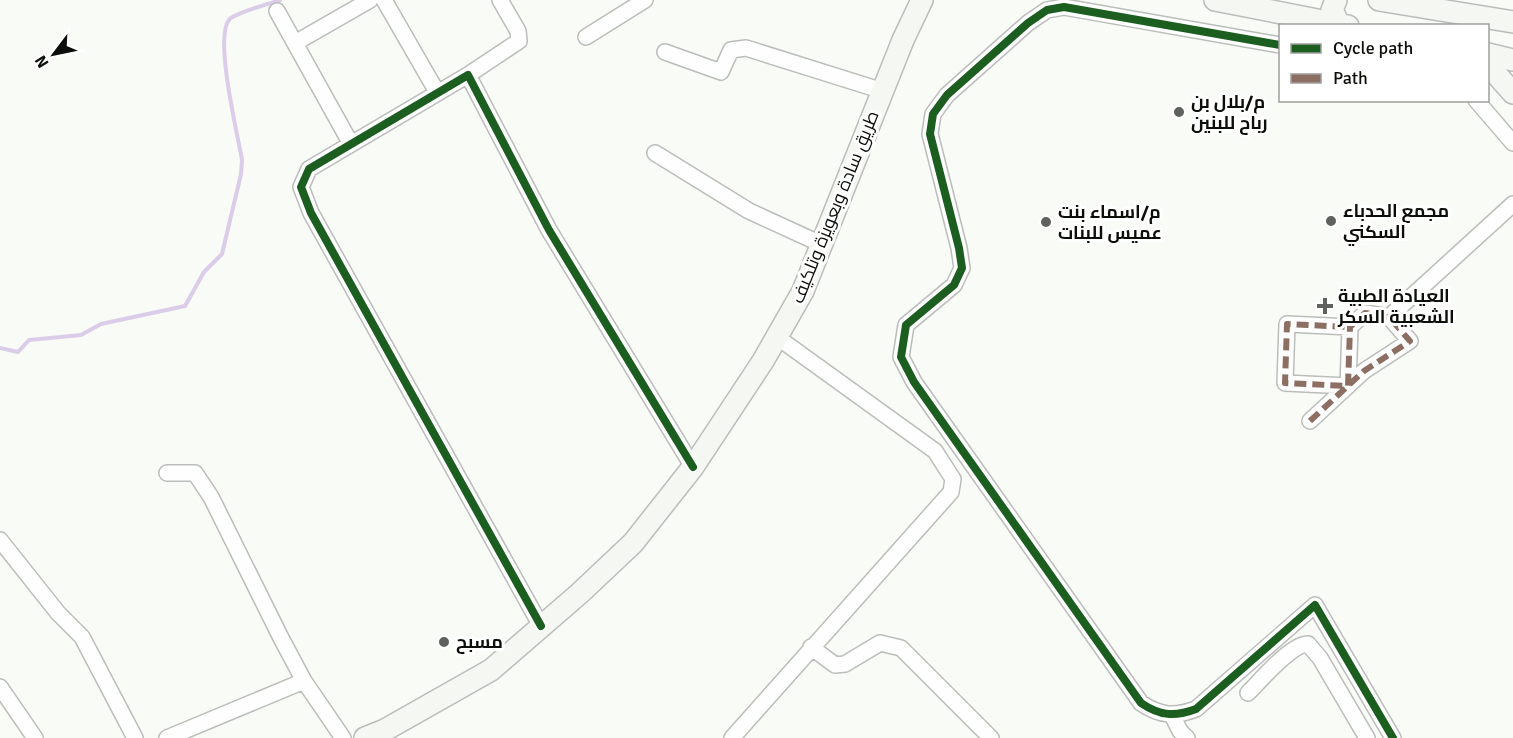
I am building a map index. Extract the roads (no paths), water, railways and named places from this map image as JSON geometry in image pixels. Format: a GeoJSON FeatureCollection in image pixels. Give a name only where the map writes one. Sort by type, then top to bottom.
{"type":"FeatureCollection","features":[{"type":"Feature","properties":{"kind":"main road","name":"طريق سادة وبعويزة وتلكيف"},"geometry":{"type":"LineString","coordinates":[[364,738],[385,730],[491,670],[633,543],[693,467],[777,338],[803,291],[922,0]]}},
{"type":"Feature","properties":{"kind":"main road"},"geometry":{"type":"LineString","coordinates":[[1215,0],[1339,24]]}},
{"type":"Feature","properties":{"kind":"main road"},"geometry":{"type":"LineString","coordinates":[[1336,0],[1332,10],[1343,24]]}},
{"type":"Feature","properties":{"kind":"main road"},"geometry":{"type":"LineString","coordinates":[[1379,0],[1436,5],[1513,22]]}},
{"type":"Feature","properties":{"kind":"main road"},"geometry":{"type":"LineString","coordinates":[[1489,54],[1513,60]]}},
{"type":"Feature","properties":{"kind":"main road"},"geometry":{"type":"LineString","coordinates":[[1489,66],[1513,93]]}},
{"type":"Feature","properties":{"kind":"street"},"geometry":{"type":"LineString","coordinates":[[295,43],[370,0]]}},
{"type":"Feature","properties":{"kind":"street"},"geometry":{"type":"LineString","coordinates":[[384,0],[437,92]]}},
{"type":"Feature","properties":{"kind":"street"},"geometry":{"type":"LineString","coordinates":[[500,0],[518,31],[519,41],[468,75],[309,169],[301,187],[310,213],[541,626]]}},
{"type":"Feature","properties":{"kind":"street"},"geometry":{"type":"LineString","coordinates":[[586,37],[637,2]]}},
{"type":"Feature","properties":{"kind":"street"},"geometry":{"type":"LineString","coordinates":[[1279,45],[1054,8],[1028,24],[947,95],[933,114],[930,134],[962,268],[954,285],[906,325],[901,346],[906,370],[1131,692],[1151,710],[1172,715],[1196,709],[1315,605],[1393,738]]}},
{"type":"Feature","properties":{"kind":"street"},"geometry":{"type":"LineString","coordinates":[[277,11],[351,144]]}},
{"type":"Feature","properties":{"kind":"street"},"geometry":{"type":"LineString","coordinates":[[665,52],[721,72],[731,50],[746,48],[883,91]]}},
{"type":"Feature","properties":{"kind":"street"},"geometry":{"type":"LineString","coordinates":[[468,75],[549,230],[693,467]]}},
{"type":"Feature","properties":{"kind":"street"},"geometry":{"type":"LineString","coordinates":[[1478,102],[1513,143]]}},
{"type":"Feature","properties":{"kind":"street"},"geometry":{"type":"LineString","coordinates":[[656,153],[749,211],[821,244]]}},
{"type":"Feature","properties":{"kind":"street"},"geometry":{"type":"LineString","coordinates":[[1389,317],[1513,204]]}},
{"type":"Feature","properties":{"kind":"street"},"geometry":{"type":"LineString","coordinates":[[1310,421],[1348,386],[1364,371],[1410,341],[1389,317],[1365,313],[1350,327],[1348,386]]}},
{"type":"Feature","properties":{"kind":"street"},"geometry":{"type":"LineString","coordinates":[[1348,386],[1285,383],[1286,345],[1287,324],[1350,327]]}},
{"type":"Feature","properties":{"kind":"street"},"geometry":{"type":"LineString","coordinates":[[732,738],[951,492],[953,479],[935,451],[777,338]]}},
{"type":"Feature","properties":{"kind":"street"},"geometry":{"type":"LineString","coordinates":[[167,474],[195,473],[211,497],[304,681],[343,738]]}},
{"type":"Feature","properties":{"kind":"street"},"geometry":{"type":"LineString","coordinates":[[0,540],[58,613],[82,637],[135,738]]}},
{"type":"Feature","properties":{"kind":"street"},"geometry":{"type":"LineString","coordinates":[[811,647],[835,665],[845,664],[880,643],[901,648],[991,738]]}},
{"type":"Feature","properties":{"kind":"street"},"geometry":{"type":"LineString","coordinates":[[1248,693],[1300,644],[1308,644],[1320,658],[1367,738]]}},
{"type":"Feature","properties":{"kind":"street"},"geometry":{"type":"LineString","coordinates":[[167,738],[304,681]]}},
{"type":"Feature","properties":{"kind":"street"},"geometry":{"type":"LineString","coordinates":[[0,687],[35,738]]}},
{"type":"Feature","properties":{"kind":"street"},"geometry":{"type":"LineString","coordinates":[[1172,715],[1187,738]]}},
{"type":"Feature","properties":{"kind":"waterway"},"geometry":{"type":"LineString","coordinates":[[0,348],[18,352],[29,340],[81,335],[101,324],[185,306],[204,272],[222,254],[241,174],[242,160],[225,66],[225,30],[232,17],[280,0]]}},
{"type":"Feature","properties":{"kind":"place","name":"م/بلال بن رباح للبنين"},"geometry":{"type":"Point","coordinates":[1179,112]}},
{"type":"Feature","properties":{"kind":"place","name":"مجمع الحدباء السكني"},"geometry":{"type":"Point","coordinates":[1331,221]}},
{"type":"Feature","properties":{"kind":"place","name":"م/اسماء بنت عميس للبنات"},"geometry":{"type":"Point","coordinates":[1046,222]}},
{"type":"Feature","properties":{"kind":"place","name":"العيادة الطبية الشعبية السكر"},"geometry":{"type":"Point","coordinates":[1325,306]}},
{"type":"Feature","properties":{"kind":"place","name":"مسبح"},"geometry":{"type":"Point","coordinates":[444,642]}}]}
